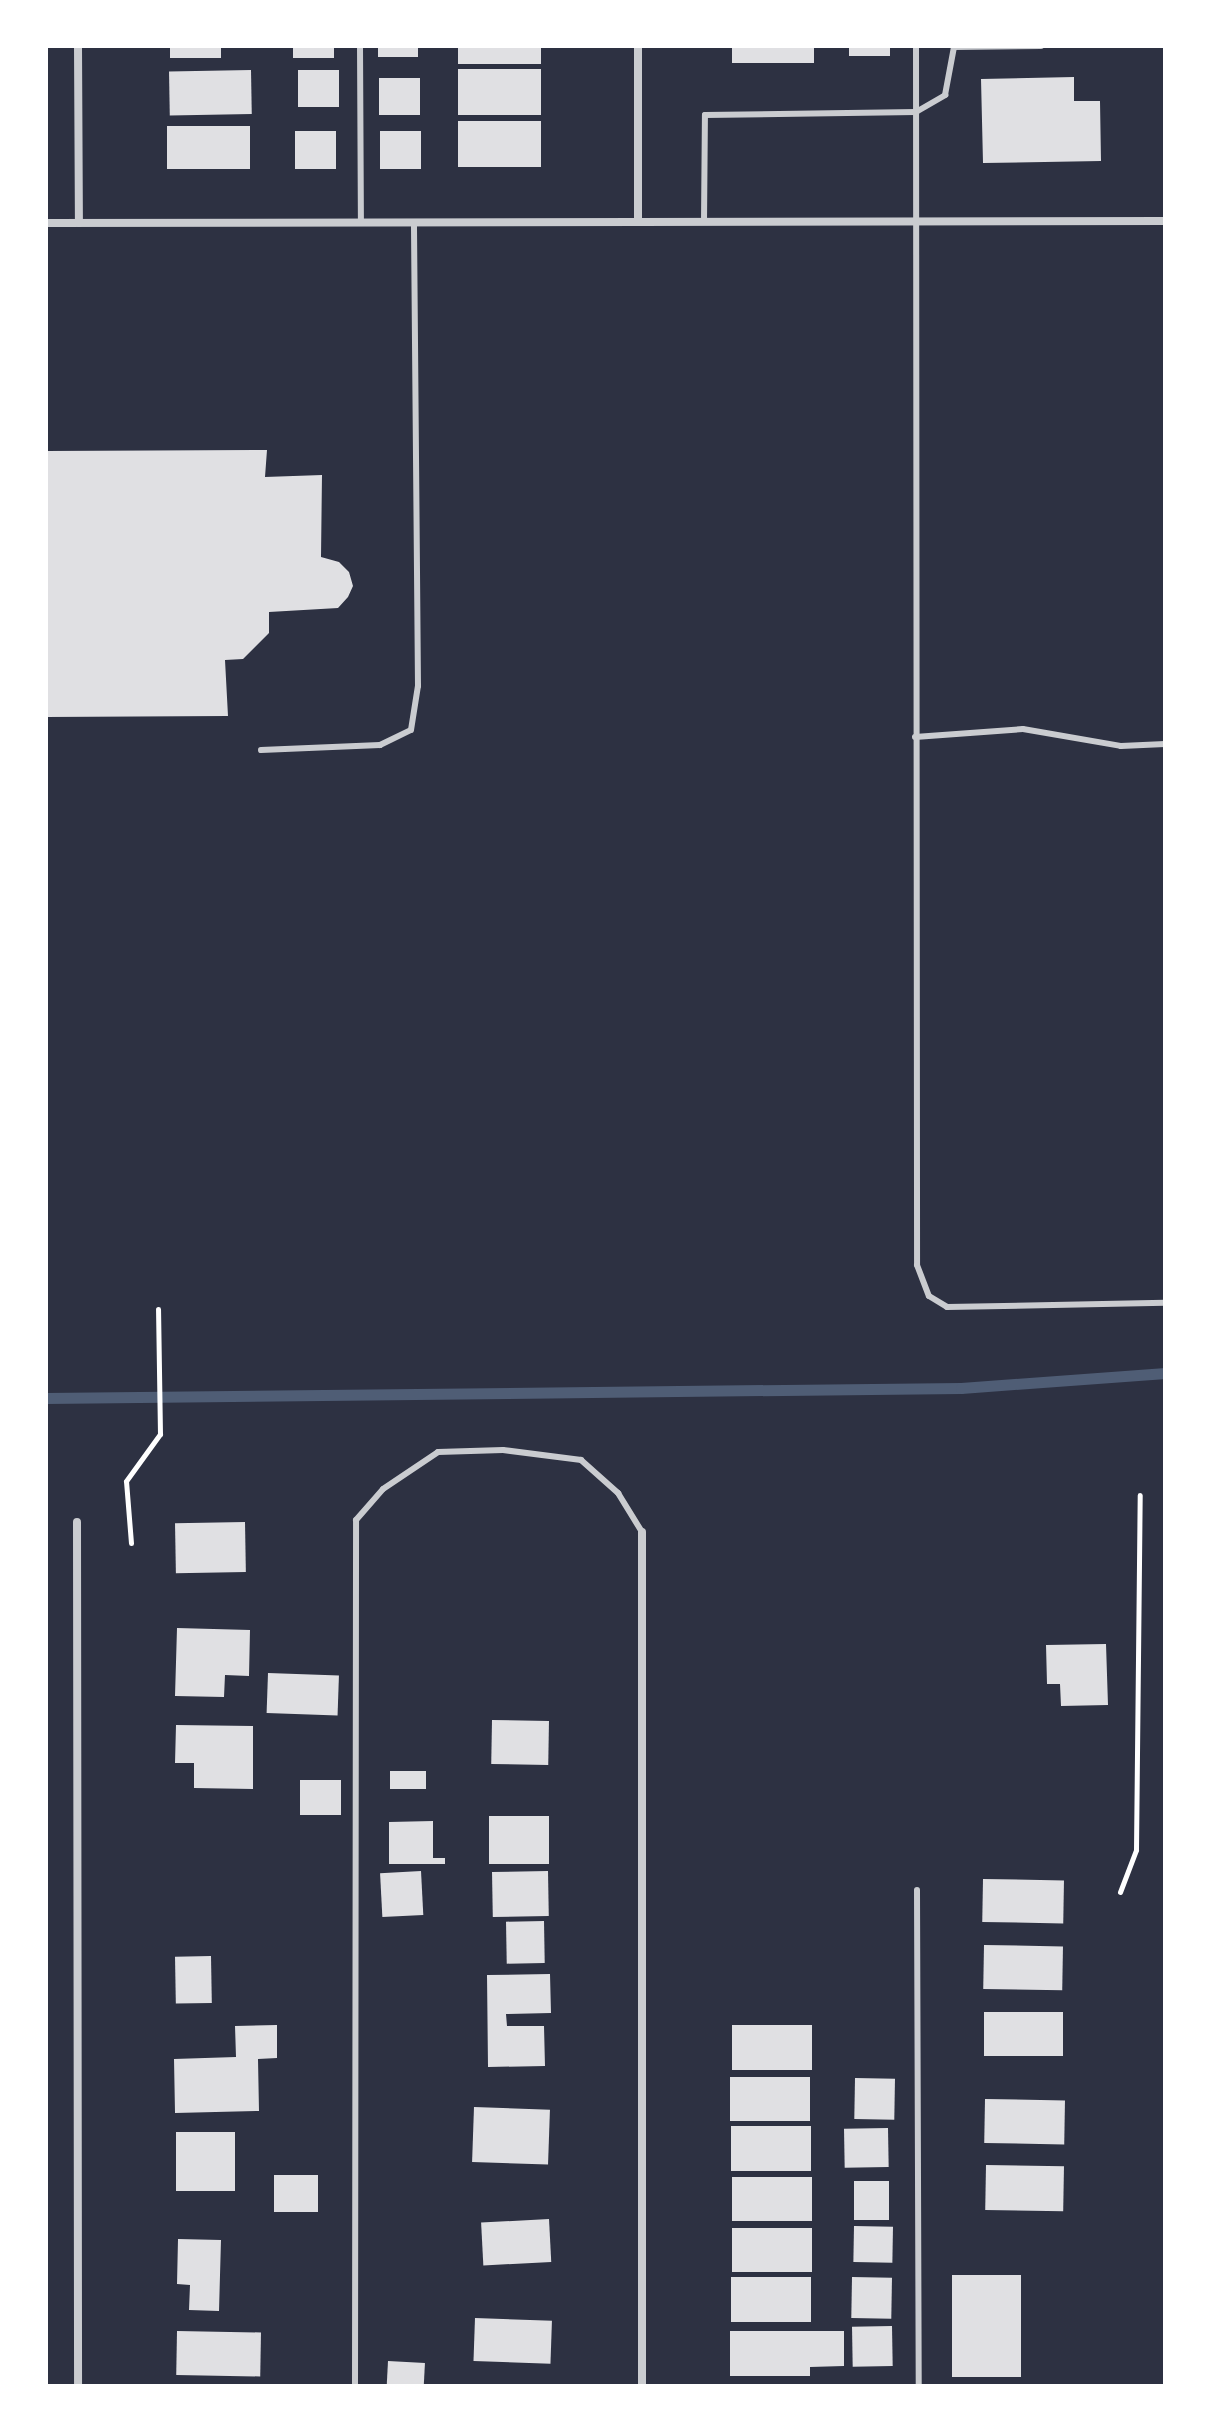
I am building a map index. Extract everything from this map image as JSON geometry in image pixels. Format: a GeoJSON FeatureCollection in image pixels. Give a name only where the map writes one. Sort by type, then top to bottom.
{"type":"FeatureCollection","features":[{"type":"Feature","properties":{"kind":"street"},"geometry":{"type":"LineString","coordinates":[[78,46],[79,223]]}},
{"type":"Feature","properties":{"kind":"street"},"geometry":{"type":"LineString","coordinates":[[638,46],[638,222]]}},
{"type":"Feature","properties":{"kind":"street"},"geometry":{"type":"LineString","coordinates":[[46,223],[1165,221]]}},
{"type":"Feature","properties":{"kind":"street"},"geometry":{"type":"LineString","coordinates":[[77,1522],[78,2386]]}},
{"type":"Feature","properties":{"kind":"street"},"geometry":{"type":"LineString","coordinates":[[642,1532],[642,2386]]}},
{"type":"Feature","properties":{"kind":"lane"},"geometry":{"type":"LineString","coordinates":[[360,46],[361,222]]}},
{"type":"Feature","properties":{"kind":"lane"},"geometry":{"type":"LineString","coordinates":[[916,46],[914,1236],[922,1283],[929,1296],[947,1307],[1165,1303]]}},
{"type":"Feature","properties":{"kind":"lane"},"geometry":{"type":"LineString","coordinates":[[704,222],[705,115],[916,112],[945,95],[954,47],[1041,46]]}},
{"type":"Feature","properties":{"kind":"lane"},"geometry":{"type":"LineString","coordinates":[[261,750],[380,745],[411,730],[418,686],[414,222]]}},
{"type":"Feature","properties":{"kind":"lane"},"geometry":{"type":"LineString","coordinates":[[915,737],[1023,729],[1121,746],[1165,744]]}},
{"type":"Feature","properties":{"kind":"lane"},"geometry":{"type":"LineString","coordinates":[[355,2386],[356,1520],[383,1489],[438,1452],[503,1450],[581,1460],[618,1493],[642,1532]]}},
{"type":"Feature","properties":{"kind":"lane"},"geometry":{"type":"LineString","coordinates":[[917,1890],[919,2386]]}},
{"type":"Feature","properties":{"kind":"path"},"geometry":{"type":"LineString","coordinates":[[131,1543],[126,1481],[160,1434],[158,1309]]}},
{"type":"Feature","properties":{"kind":"path"},"geometry":{"type":"LineString","coordinates":[[1120,1892],[1136,1850],[1140,1495]]}},
{"type":"Feature","properties":{"kind":"building"},"geometry":{"type":"Polygon","coordinates":[[[170,46],[221,46],[221,58],[170,58],[170,46]]]}},
{"type":"Feature","properties":{"kind":"building"},"geometry":{"type":"Polygon","coordinates":[[[293,46],[334,46],[334,58],[293,58],[293,46]]]}},
{"type":"Feature","properties":{"kind":"building"},"geometry":{"type":"Polygon","coordinates":[[[378,46],[418,46],[418,57],[378,57],[378,46]]]}},
{"type":"Feature","properties":{"kind":"building"},"geometry":{"type":"Polygon","coordinates":[[[458,46],[541,46],[541,64],[458,64],[458,46]]]}},
{"type":"Feature","properties":{"kind":"building"},"geometry":{"type":"Polygon","coordinates":[[[732,46],[814,46],[814,63],[732,63],[732,46]]]}},
{"type":"Feature","properties":{"kind":"building"},"geometry":{"type":"Polygon","coordinates":[[[849,46],[890,46],[890,56],[849,56],[849,46]]]}},
{"type":"Feature","properties":{"kind":"building"},"geometry":{"type":"Polygon","coordinates":[[[458,69],[541,69],[541,115],[458,115],[458,69]]]}},
{"type":"Feature","properties":{"kind":"building"},"geometry":{"type":"Polygon","coordinates":[[[251,70],[252,114],[170,115],[169,71],[251,70]]]}},
{"type":"Feature","properties":{"kind":"building"},"geometry":{"type":"Polygon","coordinates":[[[298,70],[339,70],[339,107],[298,107],[298,70]]]}},
{"type":"Feature","properties":{"kind":"building"},"geometry":{"type":"Polygon","coordinates":[[[1074,77],[1074,101],[1100,101],[1101,161],[983,163],[981,79],[1074,77]]]}},
{"type":"Feature","properties":{"kind":"building"},"geometry":{"type":"Polygon","coordinates":[[[379,78],[420,78],[420,115],[379,115],[379,78]]]}},
{"type":"Feature","properties":{"kind":"building"},"geometry":{"type":"Polygon","coordinates":[[[458,121],[541,121],[541,167],[458,167],[458,121]]]}},
{"type":"Feature","properties":{"kind":"building"},"geometry":{"type":"Polygon","coordinates":[[[167,126],[250,126],[250,169],[167,169],[167,126]]]}},
{"type":"Feature","properties":{"kind":"building"},"geometry":{"type":"Polygon","coordinates":[[[295,131],[336,131],[336,169],[295,169],[295,131]]]}},
{"type":"Feature","properties":{"kind":"building"},"geometry":{"type":"Polygon","coordinates":[[[380,131],[421,131],[421,169],[380,169],[380,131]]]}},
{"type":"Feature","properties":{"kind":"building"},"geometry":{"type":"Polygon","coordinates":[[[267,450],[265,477],[322,475],[321,557],[339,562],[349,572],[353,586],[348,597],[338,608],[269,612],[269,633],[243,659],[225,660],[228,716],[46,717],[46,451],[267,450]]]}},
{"type":"Feature","properties":{"kind":"building"},"geometry":{"type":"Polygon","coordinates":[[[245,1522],[246,1572],[176,1573],[175,1523],[245,1522]]]}},
{"type":"Feature","properties":{"kind":"building"},"geometry":{"type":"Polygon","coordinates":[[[177,1628],[250,1630],[249,1676],[225,1675],[224,1697],[175,1696],[177,1628]]]}},
{"type":"Feature","properties":{"kind":"building"},"geometry":{"type":"Polygon","coordinates":[[[1106,1644],[1108,1705],[1061,1706],[1060,1684],[1047,1684],[1046,1645],[1106,1644]]]}},
{"type":"Feature","properties":{"kind":"building"},"geometry":{"type":"Polygon","coordinates":[[[268,1673],[339,1675],[338,1715],[267,1713],[268,1673]]]}},
{"type":"Feature","properties":{"kind":"building"},"geometry":{"type":"Polygon","coordinates":[[[492,1720],[549,1721],[548,1765],[491,1764],[492,1720]]]}},
{"type":"Feature","properties":{"kind":"building"},"geometry":{"type":"Polygon","coordinates":[[[176,1725],[253,1726],[253,1789],[194,1788],[194,1763],[175,1763],[176,1725]]]}},
{"type":"Feature","properties":{"kind":"building"},"geometry":{"type":"Polygon","coordinates":[[[390,1771],[426,1771],[426,1789],[390,1789],[390,1771]]]}},
{"type":"Feature","properties":{"kind":"building"},"geometry":{"type":"Polygon","coordinates":[[[300,1780],[341,1780],[341,1815],[300,1815],[300,1780]]]}},
{"type":"Feature","properties":{"kind":"building"},"geometry":{"type":"Polygon","coordinates":[[[489,1816],[549,1816],[549,1864],[489,1864],[489,1816]]]}},
{"type":"Feature","properties":{"kind":"building"},"geometry":{"type":"Polygon","coordinates":[[[433,1821],[433,1858],[445,1858],[445,1864],[389,1864],[389,1822],[433,1821]]]}},
{"type":"Feature","properties":{"kind":"building"},"geometry":{"type":"Polygon","coordinates":[[[421,1871],[423,1915],[382,1917],[380,1873],[421,1871]]]}},
{"type":"Feature","properties":{"kind":"building"},"geometry":{"type":"Polygon","coordinates":[[[548,1871],[549,1916],[493,1917],[492,1872],[548,1871]]]}},
{"type":"Feature","properties":{"kind":"building"},"geometry":{"type":"Polygon","coordinates":[[[983,1879],[1064,1880],[1063,1923],[982,1922],[983,1879]]]}},
{"type":"Feature","properties":{"kind":"building"},"geometry":{"type":"Polygon","coordinates":[[[544,1921],[545,1963],[507,1964],[506,1922],[544,1921]]]}},
{"type":"Feature","properties":{"kind":"building"},"geometry":{"type":"Polygon","coordinates":[[[984,1945],[1063,1946],[1062,1990],[983,1989],[984,1945]]]}},
{"type":"Feature","properties":{"kind":"building"},"geometry":{"type":"Polygon","coordinates":[[[211,1956],[212,2003],[176,2004],[175,1957],[211,1956]]]}},
{"type":"Feature","properties":{"kind":"building"},"geometry":{"type":"Polygon","coordinates":[[[550,1974],[551,2013],[506,2014],[507,2026],[544,2026],[545,2066],[488,2067],[487,1975],[550,1974]]]}},
{"type":"Feature","properties":{"kind":"building"},"geometry":{"type":"Polygon","coordinates":[[[984,2012],[1063,2012],[1063,2056],[984,2056],[984,2012]]]}},
{"type":"Feature","properties":{"kind":"building"},"geometry":{"type":"Polygon","coordinates":[[[277,2025],[277,2058],[258,2059],[259,2111],[175,2113],[174,2059],[236,2057],[235,2026],[277,2025]]]}},
{"type":"Feature","properties":{"kind":"building"},"geometry":{"type":"Polygon","coordinates":[[[732,2025],[812,2025],[812,2070],[732,2070],[732,2025]]]}},
{"type":"Feature","properties":{"kind":"building"},"geometry":{"type":"Polygon","coordinates":[[[730,2077],[810,2077],[810,2121],[730,2121],[730,2077]]]}},
{"type":"Feature","properties":{"kind":"building"},"geometry":{"type":"Polygon","coordinates":[[[855,2078],[895,2079],[894,2120],[854,2119],[855,2078]]]}},
{"type":"Feature","properties":{"kind":"building"},"geometry":{"type":"Polygon","coordinates":[[[985,2099],[1065,2100],[1064,2144],[984,2143],[985,2099]]]}},
{"type":"Feature","properties":{"kind":"building"},"geometry":{"type":"Polygon","coordinates":[[[474,2107],[550,2110],[548,2165],[472,2162],[474,2107]]]}},
{"type":"Feature","properties":{"kind":"building"},"geometry":{"type":"Polygon","coordinates":[[[731,2126],[811,2126],[811,2171],[731,2171],[731,2126]]]}},
{"type":"Feature","properties":{"kind":"building"},"geometry":{"type":"Polygon","coordinates":[[[888,2128],[889,2167],[845,2168],[844,2129],[888,2128]]]}},
{"type":"Feature","properties":{"kind":"building"},"geometry":{"type":"Polygon","coordinates":[[[176,2132],[235,2132],[235,2191],[176,2191],[176,2132]]]}},
{"type":"Feature","properties":{"kind":"building"},"geometry":{"type":"Polygon","coordinates":[[[986,2165],[1064,2166],[1063,2211],[985,2210],[986,2165]]]}},
{"type":"Feature","properties":{"kind":"building"},"geometry":{"type":"Polygon","coordinates":[[[274,2175],[318,2175],[318,2212],[274,2212],[274,2175]]]}},
{"type":"Feature","properties":{"kind":"building"},"geometry":{"type":"Polygon","coordinates":[[[732,2177],[812,2177],[812,2221],[732,2221],[732,2177]]]}},
{"type":"Feature","properties":{"kind":"building"},"geometry":{"type":"Polygon","coordinates":[[[854,2181],[889,2181],[889,2220],[854,2220],[854,2181]]]}},
{"type":"Feature","properties":{"kind":"building"},"geometry":{"type":"Polygon","coordinates":[[[549,2219],[551,2262],[483,2265],[481,2223],[549,2219]]]}},
{"type":"Feature","properties":{"kind":"building"},"geometry":{"type":"Polygon","coordinates":[[[854,2226],[893,2227],[892,2263],[853,2262],[854,2226]]]}},
{"type":"Feature","properties":{"kind":"building"},"geometry":{"type":"Polygon","coordinates":[[[732,2228],[812,2228],[812,2272],[732,2272],[732,2228]]]}},
{"type":"Feature","properties":{"kind":"building"},"geometry":{"type":"Polygon","coordinates":[[[178,2239],[221,2240],[219,2311],[189,2310],[190,2285],[177,2284],[178,2239]]]}},
{"type":"Feature","properties":{"kind":"building"},"geometry":{"type":"Polygon","coordinates":[[[952,2275],[1021,2275],[1021,2377],[952,2377],[952,2275]]]}},
{"type":"Feature","properties":{"kind":"building"},"geometry":{"type":"Polygon","coordinates":[[[731,2277],[811,2277],[811,2322],[731,2322],[731,2277]]]}},
{"type":"Feature","properties":{"kind":"building"},"geometry":{"type":"Polygon","coordinates":[[[852,2277],[892,2278],[891,2319],[851,2318],[852,2277]]]}},
{"type":"Feature","properties":{"kind":"building"},"geometry":{"type":"Polygon","coordinates":[[[475,2318],[552,2321],[550,2364],[473,2361],[475,2318]]]}},
{"type":"Feature","properties":{"kind":"building"},"geometry":{"type":"Polygon","coordinates":[[[892,2326],[893,2366],[853,2367],[852,2327],[892,2326]]]}},
{"type":"Feature","properties":{"kind":"building"},"geometry":{"type":"Polygon","coordinates":[[[177,2331],[261,2332],[260,2376],[176,2375],[177,2331]]]}},
{"type":"Feature","properties":{"kind":"building"},"geometry":{"type":"Polygon","coordinates":[[[730,2331],[844,2331],[844,2366],[810,2367],[810,2376],[730,2376],[730,2331]]]}},
{"type":"Feature","properties":{"kind":"building"},"geometry":{"type":"Polygon","coordinates":[[[388,2361],[425,2363],[424,2386],[387,2386],[388,2361]]]}},
{"type":"Feature","properties":{"kind":"waterway"},"geometry":{"type":"LineString","coordinates":[[46,1398],[961,1388],[1165,1373]]}}]}
